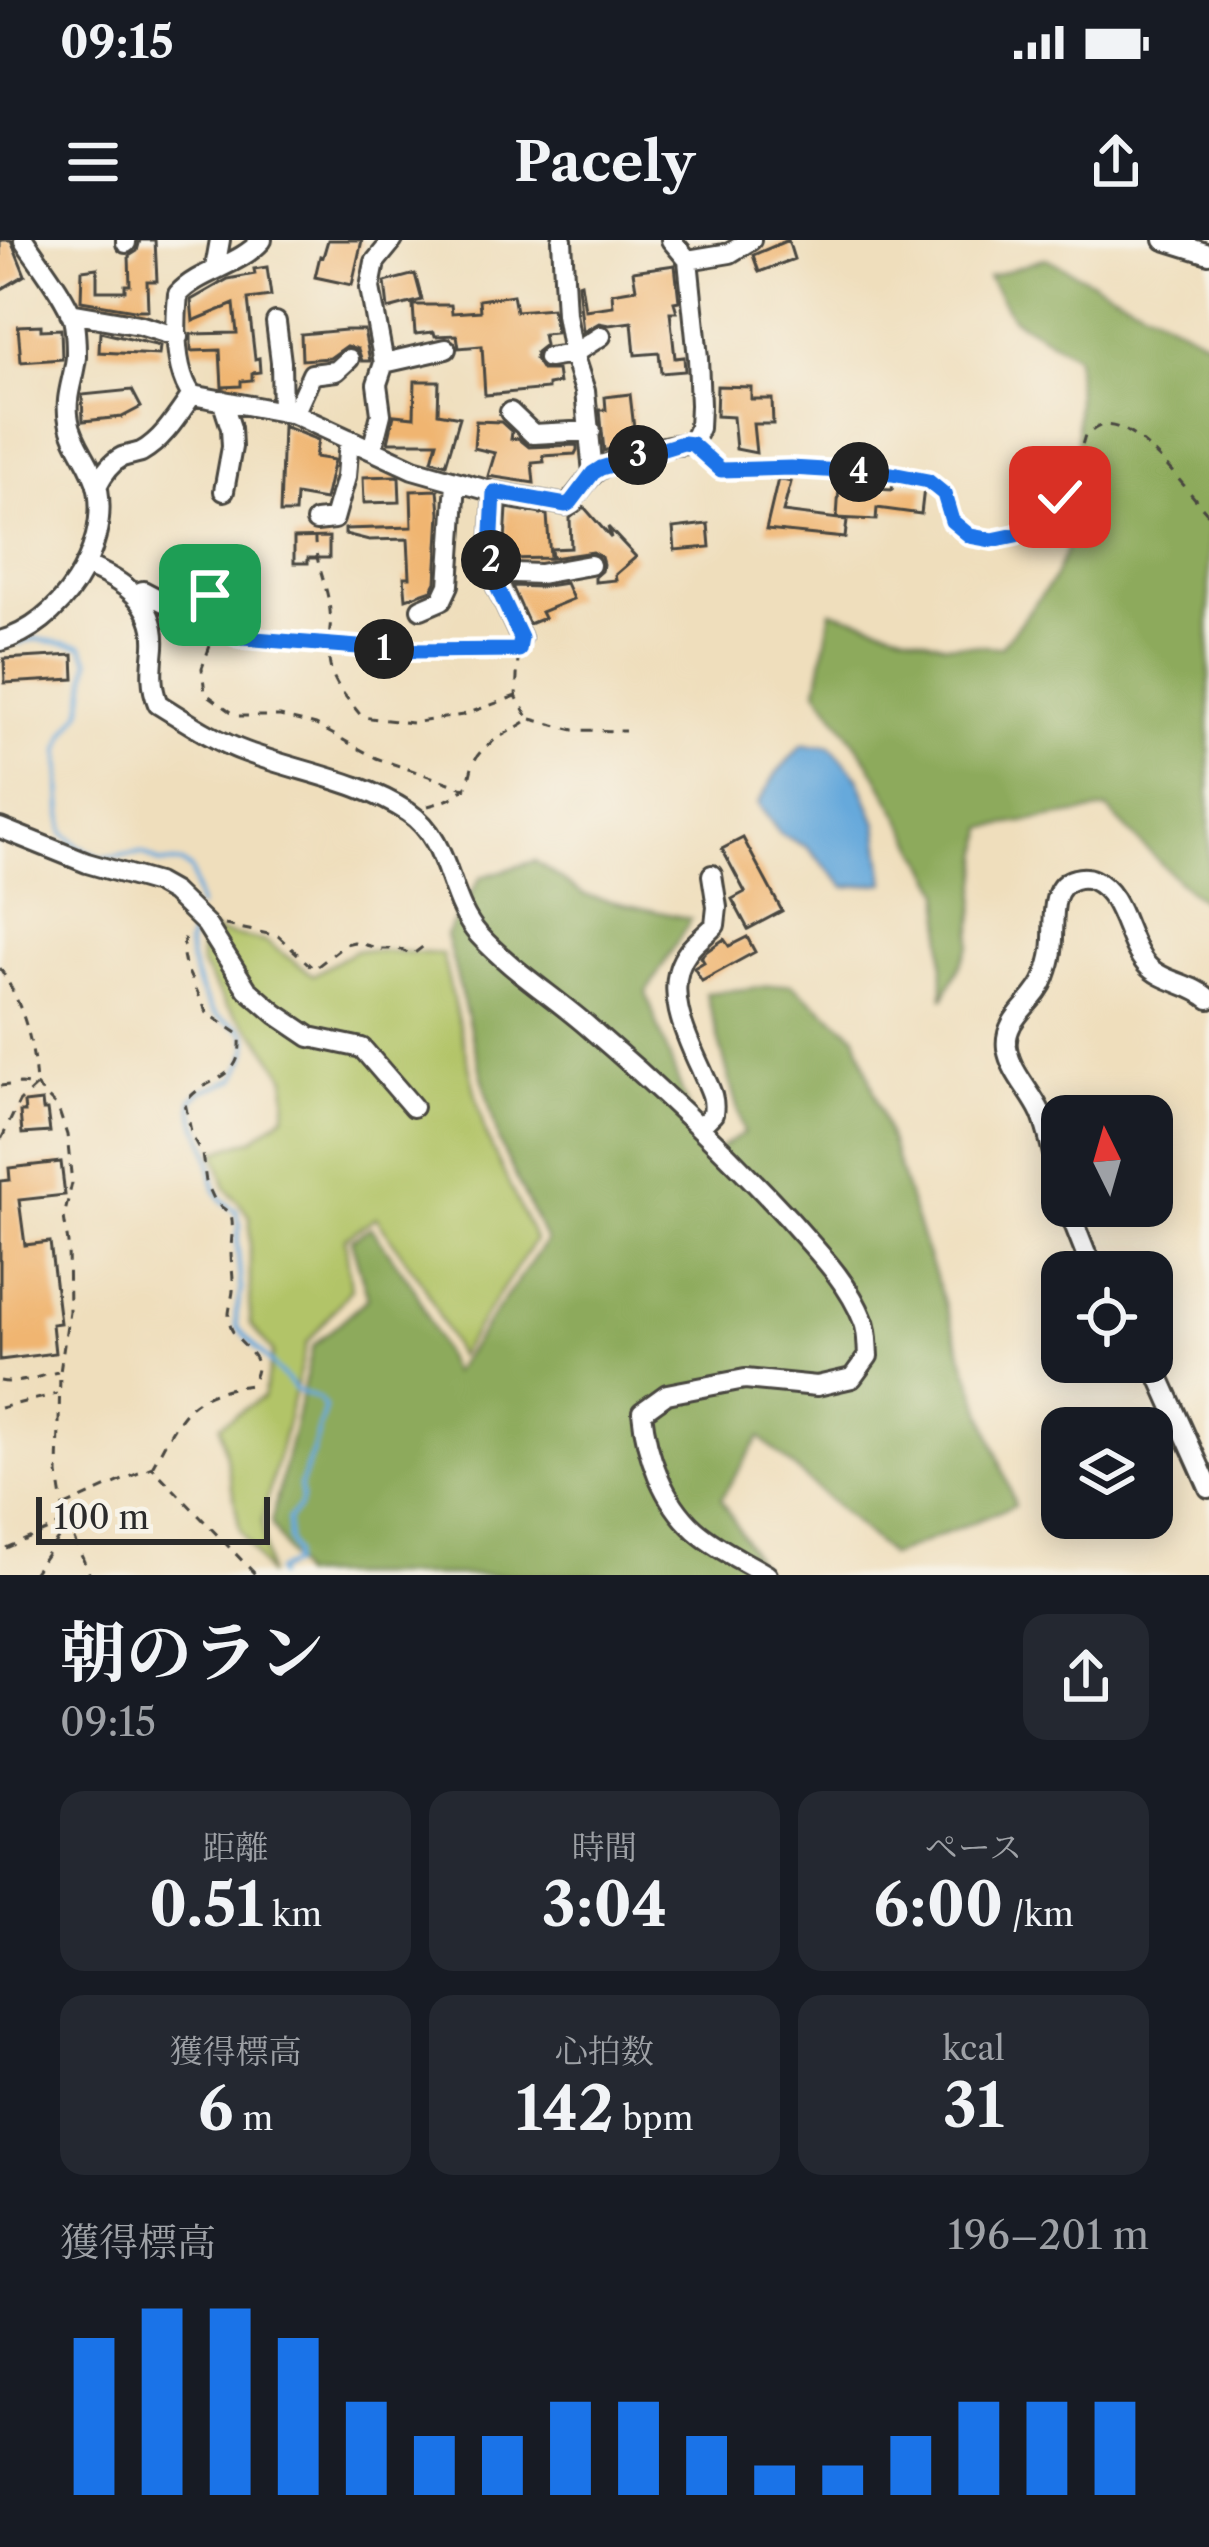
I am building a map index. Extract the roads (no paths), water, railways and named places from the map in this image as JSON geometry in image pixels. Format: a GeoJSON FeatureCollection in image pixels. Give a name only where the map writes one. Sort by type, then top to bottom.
{"type":"FeatureCollection","features":[{"type":"Feature","properties":{"kind":"street"},"geometry":{"type":"LineString","coordinates":[[24,240],[74,322],[69,425],[98,486]]}},
{"type":"Feature","properties":{"kind":"street"},"geometry":{"type":"LineString","coordinates":[[215,268],[220,240]]}},
{"type":"Feature","properties":{"kind":"street"},"geometry":{"type":"LineString","coordinates":[[262,240],[246,255],[215,268],[178,294],[184,383],[193,395],[288,413],[413,469],[494,492],[566,505],[593,473],[649,452],[692,444],[699,428],[688,260],[670,240]]}},
{"type":"Feature","properties":{"kind":"street"},"geometry":{"type":"LineString","coordinates":[[371,450],[381,414],[377,379],[384,363],[370,288],[375,262],[393,240]]}},
{"type":"Feature","properties":{"kind":"street"},"geometry":{"type":"LineString","coordinates":[[562,240],[573,354],[585,392],[593,473]]}},
{"type":"Feature","properties":{"kind":"street"},"geometry":{"type":"LineString","coordinates":[[688,260],[730,254],[752,240]]}},
{"type":"Feature","properties":{"kind":"street"},"geometry":{"type":"LineString","coordinates":[[1164,240],[1209,254]]}},
{"type":"Feature","properties":{"kind":"street"},"geometry":{"type":"LineString","coordinates":[[70,313],[139,325],[178,338]]}},
{"type":"Feature","properties":{"kind":"street"},"geometry":{"type":"LineString","coordinates":[[276,322],[288,413]]}},
{"type":"Feature","properties":{"kind":"street"},"geometry":{"type":"LineString","coordinates":[[548,358],[573,354],[601,336]]}},
{"type":"Feature","properties":{"kind":"street"},"geometry":{"type":"LineString","coordinates":[[384,363],[446,349]]}},
{"type":"Feature","properties":{"kind":"street"},"geometry":{"type":"LineString","coordinates":[[288,413],[312,374],[336,371],[349,359]]}},
{"type":"Feature","properties":{"kind":"street"},"geometry":{"type":"LineString","coordinates":[[0,641],[30,630],[76,582],[97,525],[98,486],[104,472],[165,432],[193,395]]}},
{"type":"Feature","properties":{"kind":"street"},"geometry":{"type":"LineString","coordinates":[[222,400],[232,447],[224,491]]}},
{"type":"Feature","properties":{"kind":"street"},"geometry":{"type":"LineString","coordinates":[[510,412],[533,434],[591,431]]}},
{"type":"Feature","properties":{"kind":"street"},"geometry":{"type":"LineString","coordinates":[[316,521],[334,518],[346,477],[349,439]]}},
{"type":"Feature","properties":{"kind":"street"},"geometry":{"type":"LineString","coordinates":[[421,609],[442,599],[449,585],[456,482]]}},
{"type":"Feature","properties":{"kind":"street"},"geometry":{"type":"LineString","coordinates":[[494,492],[490,572],[521,638]]}},
{"type":"Feature","properties":{"kind":"street"},"geometry":{"type":"LineString","coordinates":[[86,565],[116,578],[135,594],[152,620],[152,690],[158,704],[243,752],[334,780],[409,812],[438,845],[460,909],[479,936],[700,1127],[821,1255],[852,1297],[866,1324],[868,1356],[852,1378],[817,1386],[745,1379],[668,1394],[642,1412],[644,1443],[670,1502],[696,1531],[767,1575]]}},
{"type":"Feature","properties":{"kind":"street"},"geometry":{"type":"LineString","coordinates":[[490,572],[540,574],[590,565]]}},
{"type":"Feature","properties":{"kind":"street"},"geometry":{"type":"LineString","coordinates":[[135,594],[143,592],[187,614],[210,595]]}},
{"type":"Feature","properties":{"kind":"street"},"geometry":{"type":"LineString","coordinates":[[0,828],[87,863],[157,883],[197,915],[261,1001],[310,1037],[362,1048],[413,1107]]}},
{"type":"Feature","properties":{"kind":"street"},"geometry":{"type":"LineString","coordinates":[[700,1127],[713,1114],[715,1098],[693,1050],[675,992],[677,971],[688,951],[716,925],[712,875]]}},
{"type":"Feature","properties":{"kind":"street"},"geometry":{"type":"LineString","coordinates":[[1041,1113],[1012,1065],[1008,1032],[1043,984],[1052,954],[1056,895],[1070,880],[1084,877],[1108,891],[1147,966],[1198,989],[1209,999]]}},
{"type":"Feature","properties":{"kind":"street"},"geometry":{"type":"LineString","coordinates":[[1162,1383],[1209,1488]]}},
{"type":"Feature","properties":{"kind":"water"},"geometry":{"type":"Polygon","coordinates":[[[802,745],[830,746],[858,777],[877,824],[885,883],[845,887],[807,847],[780,834],[758,804],[802,745]]]}},
{"type":"Feature","properties":{"kind":"waterway"},"geometry":{"type":"LineString","coordinates":[[19,643],[35,639],[82,646],[89,661],[82,711],[60,750],[63,832],[101,858],[142,853],[161,863],[182,863],[192,871],[199,907]]}},
{"type":"Feature","properties":{"kind":"waterway"},"geometry":{"type":"LineString","coordinates":[[196,924],[189,949],[201,990],[214,1013],[239,1028],[248,1043],[235,1079],[192,1099],[216,1191],[236,1211],[240,1225],[237,1327],[296,1390],[319,1399],[325,1407],[300,1485],[300,1506],[288,1519],[292,1564],[276,1571],[277,1575]]}}]}
